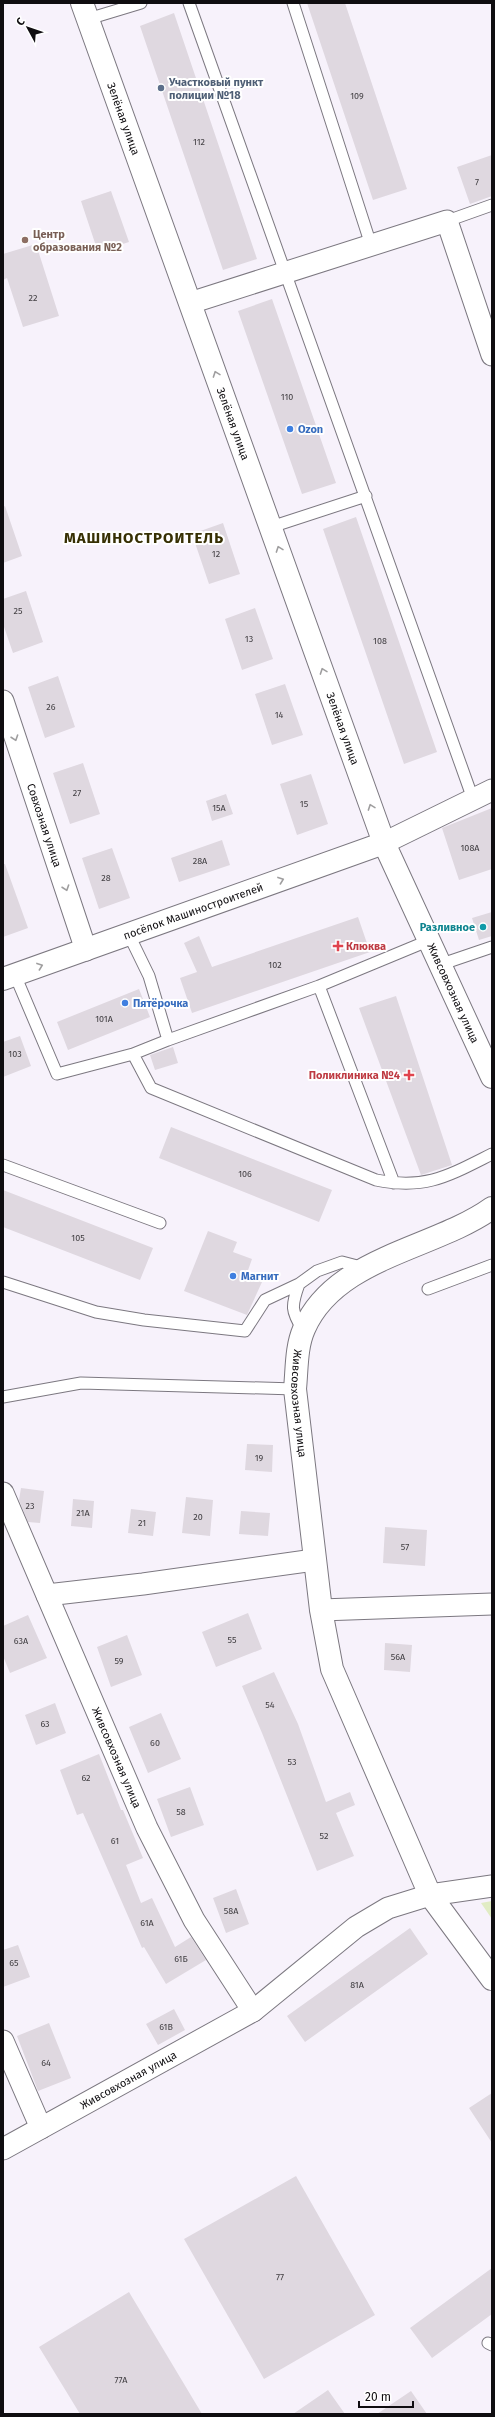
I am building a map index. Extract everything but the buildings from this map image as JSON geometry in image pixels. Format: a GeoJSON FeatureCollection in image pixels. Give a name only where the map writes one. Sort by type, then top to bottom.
{"type":"FeatureCollection","features":[{"type":"Feature","properties":{"kind":"street","name":"Зелёная улица"},"geometry":{"type":"LineString","coordinates":[[85,11],[384,844]]}},
{"type":"Feature","properties":{"kind":"street"},"geometry":{"type":"LineString","coordinates":[[190,303],[447,221],[492,355]]}},
{"type":"Feature","properties":{"kind":"street","name":"Совхозная улица"},"geometry":{"type":"LineString","coordinates":[[3,702],[86,950]]}},
{"type":"Feature","properties":{"kind":"street"},"geometry":{"type":"LineString","coordinates":[[384,844],[492,790]]}},
{"type":"Feature","properties":{"kind":"street","name":"посёлок Машиностроителей"},"geometry":{"type":"LineString","coordinates":[[9,977],[384,844]]}},
{"type":"Feature","properties":{"kind":"street","name":"Живсовхозная улица"},"geometry":{"type":"LineString","coordinates":[[384,844],[442,964],[492,1077]]}},
{"type":"Feature","properties":{"kind":"street","name":"Живсовхозная улица"},"geometry":{"type":"LineString","coordinates":[[492,1208],[459,1227],[367,1268],[341,1284],[323,1300],[311,1314],[303,1330],[298,1355],[295,1389],[314,1560],[321,1610],[332,1669],[430,1895],[492,1979]]}},
{"type":"Feature","properties":{"kind":"street","name":"Живсовхозная улица"},"geometry":{"type":"LineString","coordinates":[[3,1494],[147,1828],[194,1920],[253,2011]]}},
{"type":"Feature","properties":{"kind":"street"},"geometry":{"type":"LineString","coordinates":[[46,1595],[143,1584],[314,1560]]}},
{"type":"Feature","properties":{"kind":"street"},"geometry":{"type":"LineString","coordinates":[[321,1610],[492,1604]]}},
{"type":"Feature","properties":{"kind":"street","name":"Живсовхозная улица"},"geometry":{"type":"LineString","coordinates":[[3,2149],[253,2011],[356,1927],[388,1908],[430,1895],[492,1886]]}},
{"type":"Feature","properties":{"kind":"street"},"geometry":{"type":"LineString","coordinates":[[3,2041],[41,2128]]}},
{"type":"Feature","properties":{"kind":"lane"},"geometry":{"type":"LineString","coordinates":[[85,11],[141,3]]}},
{"type":"Feature","properties":{"kind":"lane"},"geometry":{"type":"LineString","coordinates":[[189,3],[473,799]]}},
{"type":"Feature","properties":{"kind":"lane"},"geometry":{"type":"LineString","coordinates":[[293,3],[372,245]]}},
{"type":"Feature","properties":{"kind":"lane"},"geometry":{"type":"LineString","coordinates":[[447,221],[492,205]]}},
{"type":"Feature","properties":{"kind":"lane"},"geometry":{"type":"LineString","coordinates":[[271,527],[366,496]]}},
{"type":"Feature","properties":{"kind":"lane"},"geometry":{"type":"LineString","coordinates":[[129,935],[149,976],[168,1040]]}},
{"type":"Feature","properties":{"kind":"lane"},"geometry":{"type":"LineString","coordinates":[[9,977],[57,1074],[133,1054],[319,986],[430,940]]}},
{"type":"Feature","properties":{"kind":"lane"},"geometry":{"type":"LineString","coordinates":[[442,964],[492,947]]}},
{"type":"Feature","properties":{"kind":"lane"},"geometry":{"type":"LineString","coordinates":[[319,986],[394,1183]]}},
{"type":"Feature","properties":{"kind":"lane"},"geometry":{"type":"LineString","coordinates":[[133,1054],[151,1088],[376,1180],[410,1184],[434,1181],[492,1154]]}},
{"type":"Feature","properties":{"kind":"lane"},"geometry":{"type":"LineString","coordinates":[[3,1165],[160,1223]]}},
{"type":"Feature","properties":{"kind":"lane"},"geometry":{"type":"LineString","coordinates":[[3,1282],[96,1312],[144,1320],[245,1331],[265,1300],[299,1284],[317,1271],[342,1262],[367,1268]]}},
{"type":"Feature","properties":{"kind":"lane"},"geometry":{"type":"LineString","coordinates":[[428,1289],[492,1265]]}},
{"type":"Feature","properties":{"kind":"lane"},"geometry":{"type":"LineString","coordinates":[[299,1284],[292,1303],[297,1320],[303,1330]]}},
{"type":"Feature","properties":{"kind":"lane"},"geometry":{"type":"LineString","coordinates":[[3,1397],[81,1383],[295,1389]]}},
{"type":"Feature","properties":{"kind":"green space"},"geometry":{"type":"Polygon","coordinates":[[[492,1901],[492,1919],[481,1903],[492,1901]]]}},
{"type":"Feature","properties":{"kind":"place","name":"Участковый пункт полиции №18"},"geometry":{"type":"Point","coordinates":[161,88]}},
{"type":"Feature","properties":{"kind":"place","name":"Центр образования №2"},"geometry":{"type":"Point","coordinates":[25,240]}},
{"type":"Feature","properties":{"kind":"place","name":"Ozon"},"geometry":{"type":"Point","coordinates":[290,429]}},
{"type":"Feature","properties":{"kind":"place","name":"Разливное"},"geometry":{"type":"Point","coordinates":[483,927]}},
{"type":"Feature","properties":{"kind":"place","name":"Клюква"},"geometry":{"type":"Point","coordinates":[338,946]}},
{"type":"Feature","properties":{"kind":"place","name":"Пятёрочка"},"geometry":{"type":"Point","coordinates":[125,1003]}},
{"type":"Feature","properties":{"kind":"place","name":"Поликлиника №4"},"geometry":{"type":"Point","coordinates":[409,1075]}},
{"type":"Feature","properties":{"kind":"place","name":"Магнит"},"geometry":{"type":"Point","coordinates":[233,1276]}},
{"type":"Feature","properties":{"kind":"district","name":"МАШИНОСТРОИТЕЛЬ"},"geometry":{"type":"Point","coordinates":[144,538]}}]}
